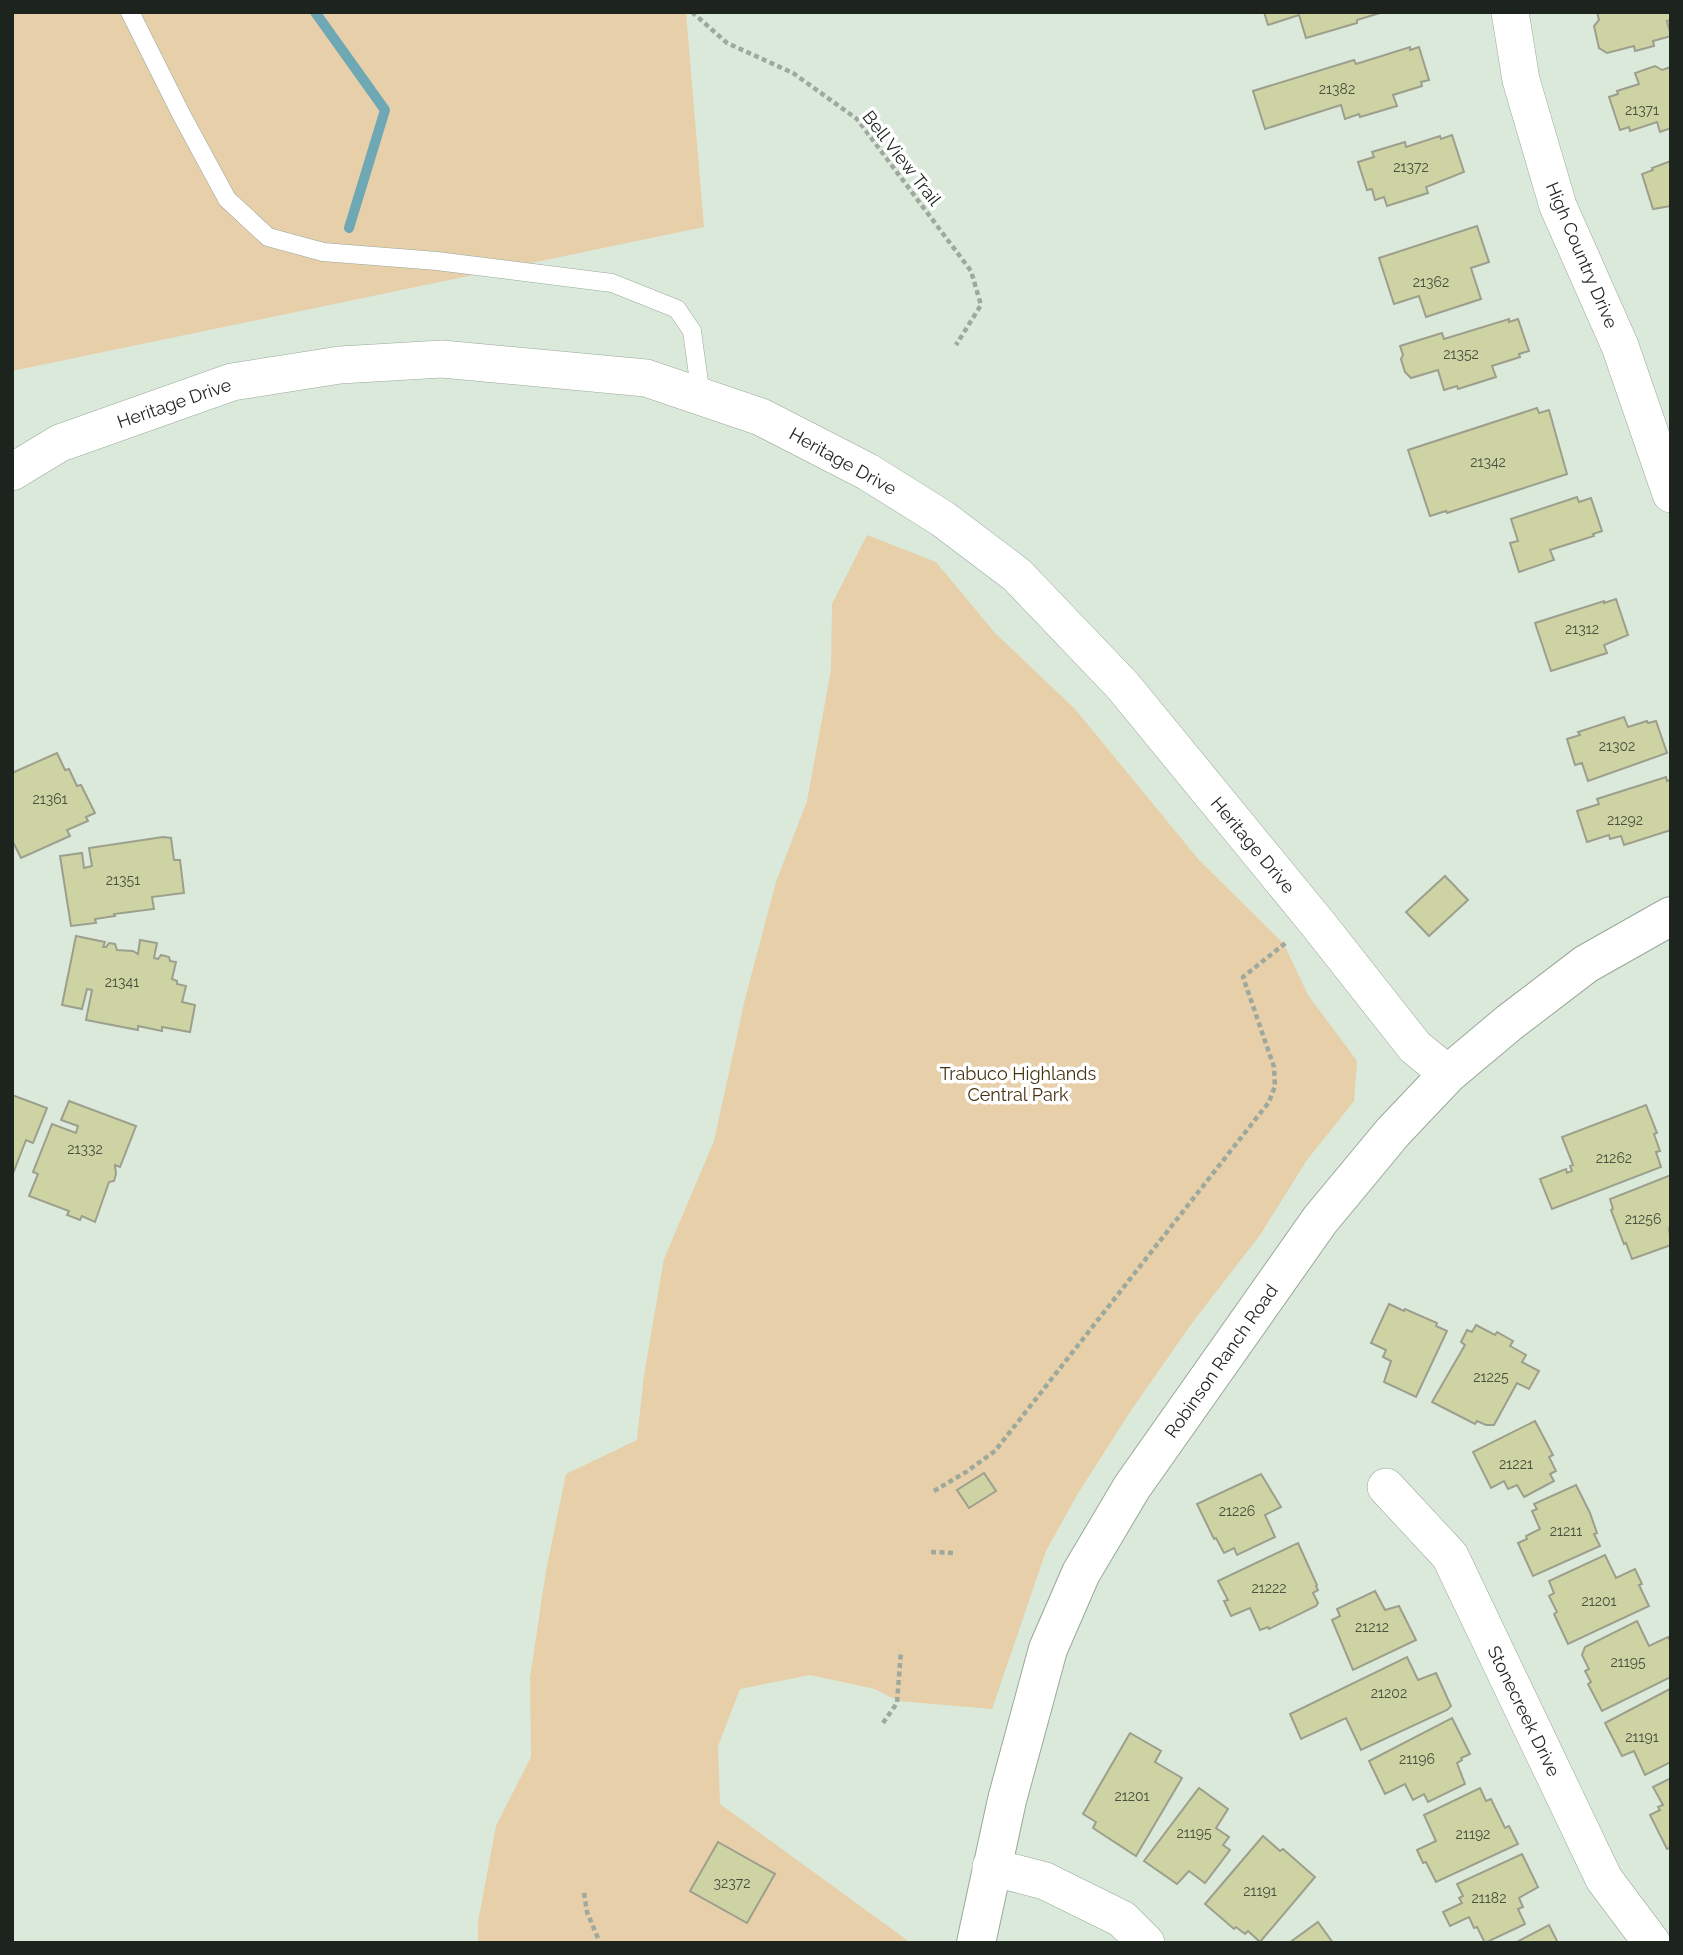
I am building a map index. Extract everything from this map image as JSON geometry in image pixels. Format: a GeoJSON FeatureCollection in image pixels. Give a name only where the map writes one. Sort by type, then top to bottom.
{"type":"FeatureCollection","features":[{"type":"Feature","properties":{"kind":"street","name":"High Country Drive"},"geometry":{"type":"LineString","coordinates":[[1510,12],[1521,80],[1558,206],[1620,345],[1671,494]]}},
{"type":"Feature","properties":{"kind":"street","name":"Heritage Drive"},"geometry":{"type":"LineString","coordinates":[[12,472],[60,443],[233,382],[340,366],[442,359],[646,378],[761,417],[868,472],[943,519],[1017,575],[1123,686],[1415,1047],[1448,1074]]}},
{"type":"Feature","properties":{"kind":"street","name":"Robinson Ranch Road"},"geometry":{"type":"LineString","coordinates":[[976,1943],[991,1867],[1048,1649],[1081,1573],[1132,1487],[1320,1220],[1393,1132],[1448,1074],[1510,1022],[1586,964],[1671,916]]}},
{"type":"Feature","properties":{"kind":"street","name":"Stonecreek Drive"},"geometry":{"type":"LineString","coordinates":[[1386,1487],[1450,1556],[1604,1879],[1652,1943]]}},
{"type":"Feature","properties":{"kind":"street"},"geometry":{"type":"LineString","coordinates":[[991,1867],[1045,1881],[1122,1919],[1146,1943]]}},
{"type":"Feature","properties":{"kind":"lane"},"geometry":{"type":"LineString","coordinates":[[130,12],[227,200],[268,237],[323,252],[437,261],[612,283],[677,309],[692,331],[701,397]]}},
{"type":"Feature","properties":{"kind":"path","name":"Bell View Trail"},"geometry":{"type":"LineString","coordinates":[[692,12],[727,43],[793,73],[857,119],[971,271],[981,305],[956,345]]}},
{"type":"Feature","properties":{"kind":"path"},"geometry":{"type":"LineString","coordinates":[[934,1491],[995,1451],[1269,1102],[1275,1086],[1274,1067],[1243,977],[1284,944]]}},
{"type":"Feature","properties":{"kind":"path"},"geometry":{"type":"LineString","coordinates":[[931,1552],[956,1553]]}},
{"type":"Feature","properties":{"kind":"path"},"geometry":{"type":"LineString","coordinates":[[883,1723],[898,1703],[901,1651]]}},
{"type":"Feature","properties":{"kind":"path"},"geometry":{"type":"LineString","coordinates":[[584,1894],[587,1912],[600,1943]]}},
{"type":"Feature","properties":{"kind":"green space"},"geometry":{"type":"Polygon","coordinates":[[[12,12],[686,12],[704,227],[12,371],[12,12]]]}},
{"type":"Feature","properties":{"kind":"green space","name":"Trabuco Highlands Central Park"},"geometry":{"type":"Polygon","coordinates":[[[867,535],[936,562],[995,633],[1075,709],[1199,860],[1284,944],[1308,995],[1357,1061],[1354,1101],[1307,1160],[1260,1235],[1192,1323],[1077,1495],[1046,1551],[992,1709],[898,1701],[875,1689],[810,1675],[740,1689],[718,1746],[720,1804],[911,1943],[478,1943],[478,1922],[496,1826],[531,1757],[530,1678],[546,1571],[566,1474],[637,1440],[644,1375],[664,1259],[714,1141],[745,999],[776,882],[807,801],[831,670],[832,604],[867,535]]]}},
{"type":"Feature","properties":{"kind":"building"},"geometry":{"type":"Polygon","coordinates":[[[1264,12],[1380,13],[1357,20],[1357,23],[1306,38],[1299,15],[1268,25],[1264,12]]]}},
{"type":"Feature","properties":{"kind":"building"},"geometry":{"type":"Polygon","coordinates":[[[1597,12],[1671,12],[1671,20],[1667,21],[1671,36],[1653,41],[1654,46],[1635,51],[1634,46],[1607,53],[1599,48],[1594,26],[1599,20],[1597,12]]]}},
{"type":"Feature","properties":{"kind":"building"},"geometry":{"type":"Polygon","coordinates":[[[1410,47],[1410,50],[1419,47],[1429,80],[1421,82],[1422,86],[1393,95],[1397,106],[1345,119],[1341,105],[1265,129],[1253,91],[1354,60],[1356,64],[1410,47]]]}},
{"type":"Feature","properties":{"kind":"building"},"geometry":{"type":"Polygon","coordinates":[[[1655,66],[1662,70],[1671,67],[1671,128],[1660,132],[1657,122],[1630,131],[1629,127],[1620,130],[1609,97],[1618,94],[1617,91],[1639,84],[1635,73],[1655,66]]]}},
{"type":"Feature","properties":{"kind":"building"},"geometry":{"type":"Polygon","coordinates":[[[1452,135],[1464,172],[1426,187],[1428,193],[1387,206],[1384,197],[1375,200],[1372,189],[1367,190],[1358,162],[1374,157],[1372,152],[1405,142],[1406,147],[1452,135]]]}},
{"type":"Feature","properties":{"kind":"building"},"geometry":{"type":"Polygon","coordinates":[[[1671,161],[1671,206],[1653,209],[1642,174],[1671,161]]]}},
{"type":"Feature","properties":{"kind":"building"},"geometry":{"type":"Polygon","coordinates":[[[1477,226],[1489,262],[1471,268],[1481,299],[1426,317],[1419,296],[1394,304],[1379,258],[1477,226]]]}},
{"type":"Feature","properties":{"kind":"building"},"geometry":{"type":"Polygon","coordinates":[[[1509,319],[1509,322],[1518,319],[1529,351],[1519,354],[1520,357],[1492,366],[1496,377],[1458,389],[1457,386],[1444,390],[1438,370],[1411,378],[1405,372],[1400,346],[1442,333],[1444,339],[1509,319]]]}},
{"type":"Feature","properties":{"kind":"building"},"geometry":{"type":"Polygon","coordinates":[[[1537,408],[1539,413],[1549,410],[1567,474],[1447,513],[1446,511],[1430,516],[1408,450],[1537,408]]]}},
{"type":"Feature","properties":{"kind":"building"},"geometry":{"type":"Polygon","coordinates":[[[1577,497],[1579,502],[1591,498],[1602,531],[1550,550],[1554,560],[1519,572],[1510,543],[1518,541],[1511,519],[1577,497]]]}},
{"type":"Feature","properties":{"kind":"building"},"geometry":{"type":"Polygon","coordinates":[[[1616,599],[1628,635],[1604,645],[1607,653],[1551,671],[1535,623],[1616,599]]]}},
{"type":"Feature","properties":{"kind":"building"},"geometry":{"type":"Polygon","coordinates":[[[1624,717],[1628,727],[1656,721],[1667,753],[1588,781],[1582,763],[1575,765],[1567,739],[1580,735],[1578,732],[1624,717]]]}},
{"type":"Feature","properties":{"kind":"building"},"geometry":{"type":"Polygon","coordinates":[[[57,753],[77,786],[81,785],[95,813],[86,817],[88,821],[67,830],[70,836],[21,858],[12,840],[12,773],[57,753]]]}},
{"type":"Feature","properties":{"kind":"building"},"geometry":{"type":"Polygon","coordinates":[[[1666,777],[1667,781],[1671,780],[1671,830],[1624,845],[1621,836],[1610,839],[1609,835],[1587,842],[1577,811],[1599,804],[1597,799],[1666,777]]]}},
{"type":"Feature","properties":{"kind":"building"},"geometry":{"type":"Polygon","coordinates":[[[171,838],[174,860],[180,860],[184,893],[152,897],[154,909],[114,914],[115,916],[95,919],[96,923],[71,926],[60,856],[82,853],[84,868],[92,866],[89,848],[171,838]]]}},
{"type":"Feature","properties":{"kind":"building"},"geometry":{"type":"Polygon","coordinates":[[[1445,876],[1468,900],[1429,936],[1406,912],[1445,876]]]}},
{"type":"Feature","properties":{"kind":"building"},"geometry":{"type":"Polygon","coordinates":[[[76,936],[105,942],[103,947],[109,943],[115,944],[117,950],[138,954],[140,940],[157,943],[154,958],[158,959],[161,955],[176,962],[172,979],[177,981],[177,984],[186,986],[182,1002],[195,1005],[190,1032],[162,1027],[162,1031],[138,1026],[138,1030],[86,1020],[92,990],[87,989],[82,1009],[62,1005],[76,936]]]}},
{"type":"Feature","properties":{"kind":"building"},"geometry":{"type":"Polygon","coordinates":[[[12,1095],[47,1108],[33,1143],[26,1140],[12,1176],[12,1095]]]}},
{"type":"Feature","properties":{"kind":"building"},"geometry":{"type":"Polygon","coordinates":[[[69,1101],[136,1126],[120,1167],[115,1165],[114,1181],[109,1182],[95,1222],[82,1216],[80,1220],[67,1215],[69,1211],[29,1196],[38,1174],[33,1172],[52,1124],[76,1133],[78,1126],[61,1120],[69,1101]]]}},
{"type":"Feature","properties":{"kind":"building"},"geometry":{"type":"Polygon","coordinates":[[[1646,1105],[1657,1133],[1654,1134],[1660,1151],[1656,1152],[1661,1167],[1552,1209],[1540,1179],[1566,1169],[1567,1173],[1572,1171],[1570,1166],[1573,1165],[1562,1137],[1646,1105]]]}},
{"type":"Feature","properties":{"kind":"building"},"geometry":{"type":"Polygon","coordinates":[[[1671,1175],[1671,1245],[1632,1259],[1611,1210],[1610,1199],[1671,1175]]]}},
{"type":"Feature","properties":{"kind":"building"},"geometry":{"type":"Polygon","coordinates":[[[1389,1304],[1437,1323],[1436,1326],[1447,1331],[1416,1397],[1384,1382],[1391,1361],[1383,1357],[1386,1350],[1371,1343],[1389,1304]]]}},
{"type":"Feature","properties":{"kind":"building"},"geometry":{"type":"Polygon","coordinates":[[[1476,1325],[1513,1341],[1510,1346],[1526,1355],[1522,1362],[1539,1371],[1529,1389],[1517,1383],[1494,1425],[1477,1421],[1475,1424],[1432,1402],[1465,1345],[1461,1342],[1467,1330],[1472,1332],[1476,1325]]]}},
{"type":"Feature","properties":{"kind":"building"},"geometry":{"type":"Polygon","coordinates":[[[1535,1421],[1553,1455],[1549,1457],[1556,1471],[1550,1474],[1554,1481],[1524,1497],[1517,1485],[1508,1489],[1504,1481],[1491,1488],[1473,1452],[1535,1421]]]}},
{"type":"Feature","properties":{"kind":"building"},"geometry":{"type":"Polygon","coordinates":[[[984,1473],[996,1491],[969,1508],[957,1490],[984,1473]]]}},
{"type":"Feature","properties":{"kind":"building"},"geometry":{"type":"Polygon","coordinates":[[[1261,1474],[1281,1507],[1265,1515],[1275,1537],[1237,1555],[1234,1548],[1224,1553],[1197,1504],[1261,1474]]]}},
{"type":"Feature","properties":{"kind":"building"},"geometry":{"type":"Polygon","coordinates":[[[1576,1485],[1590,1513],[1597,1533],[1594,1534],[1600,1546],[1533,1576],[1518,1543],[1540,1529],[1532,1511],[1537,1509],[1534,1504],[1576,1485]]]}},
{"type":"Feature","properties":{"kind":"building"},"geometry":{"type":"Polygon","coordinates":[[[1298,1543],[1317,1585],[1318,1590],[1313,1593],[1318,1603],[1316,1606],[1269,1629],[1260,1630],[1250,1608],[1231,1616],[1224,1601],[1228,1600],[1218,1581],[1298,1543]]]}},
{"type":"Feature","properties":{"kind":"building"},"geometry":{"type":"Polygon","coordinates":[[[1605,1555],[1616,1578],[1635,1569],[1649,1606],[1568,1644],[1554,1614],[1557,1612],[1549,1596],[1554,1593],[1549,1581],[1605,1555]]]}},
{"type":"Feature","properties":{"kind":"building"},"geometry":{"type":"Polygon","coordinates":[[[1375,1591],[1385,1610],[1399,1606],[1416,1640],[1353,1670],[1332,1620],[1340,1616],[1337,1609],[1375,1591]]]}},
{"type":"Feature","properties":{"kind":"building"},"geometry":{"type":"Polygon","coordinates":[[[1637,1621],[1649,1646],[1668,1637],[1671,1643],[1671,1677],[1602,1711],[1588,1684],[1591,1682],[1585,1671],[1589,1669],[1582,1655],[1585,1647],[1637,1621]]]}},
{"type":"Feature","properties":{"kind":"building"},"geometry":{"type":"Polygon","coordinates":[[[1407,1657],[1418,1680],[1436,1673],[1451,1706],[1447,1710],[1361,1750],[1346,1718],[1301,1739],[1290,1714],[1407,1657]]]}},
{"type":"Feature","properties":{"kind":"building"},"geometry":{"type":"Polygon","coordinates":[[[1670,1689],[1671,1762],[1645,1775],[1634,1751],[1622,1756],[1605,1723],[1670,1689]]]}},
{"type":"Feature","properties":{"kind":"building"},"geometry":{"type":"Polygon","coordinates":[[[1452,1718],[1470,1754],[1457,1763],[1465,1784],[1428,1802],[1424,1794],[1413,1800],[1405,1784],[1385,1794],[1369,1761],[1452,1718]]]}},
{"type":"Feature","properties":{"kind":"building"},"geometry":{"type":"Polygon","coordinates":[[[1130,1733],[1161,1751],[1155,1762],[1182,1778],[1136,1856],[1093,1828],[1096,1822],[1083,1814],[1130,1733]]]}},
{"type":"Feature","properties":{"kind":"building"},"geometry":{"type":"Polygon","coordinates":[[[1671,1778],[1671,1847],[1667,1849],[1650,1815],[1660,1810],[1658,1807],[1663,1805],[1653,1787],[1671,1778]]]}},
{"type":"Feature","properties":{"kind":"building"},"geometry":{"type":"Polygon","coordinates":[[[1199,1788],[1228,1809],[1216,1828],[1229,1837],[1223,1845],[1230,1850],[1205,1883],[1189,1871],[1177,1884],[1144,1861],[1199,1788]]]}},
{"type":"Feature","properties":{"kind":"building"},"geometry":{"type":"Polygon","coordinates":[[[1480,1788],[1486,1801],[1491,1799],[1505,1828],[1509,1826],[1518,1844],[1436,1882],[1417,1850],[1436,1841],[1424,1815],[1480,1788]]]}},
{"type":"Feature","properties":{"kind":"building"},"geometry":{"type":"Polygon","coordinates":[[[1263,1836],[1280,1851],[1283,1849],[1315,1877],[1260,1942],[1248,1931],[1245,1934],[1236,1927],[1234,1929],[1205,1904],[1263,1836]]]}},
{"type":"Feature","properties":{"kind":"building"},"geometry":{"type":"Polygon","coordinates":[[[718,1842],[775,1874],[747,1923],[690,1891],[718,1842]]]}},
{"type":"Feature","properties":{"kind":"building"},"geometry":{"type":"Polygon","coordinates":[[[1522,1854],[1538,1887],[1519,1898],[1523,1907],[1518,1909],[1525,1924],[1485,1943],[1469,1917],[1450,1926],[1443,1912],[1462,1903],[1459,1898],[1463,1896],[1457,1884],[1522,1854]]]}},
{"type":"Feature","properties":{"kind":"building"},"geometry":{"type":"Polygon","coordinates":[[[1318,1922],[1333,1943],[1289,1943],[1318,1922]]]}},
{"type":"Feature","properties":{"kind":"building"},"geometry":{"type":"Polygon","coordinates":[[[1549,1925],[1558,1943],[1515,1943],[1549,1925]]]}},
{"type":"Feature","properties":{"kind":"waterway"},"geometry":{"type":"LineString","coordinates":[[315,12],[385,110],[349,228]]}}]}
